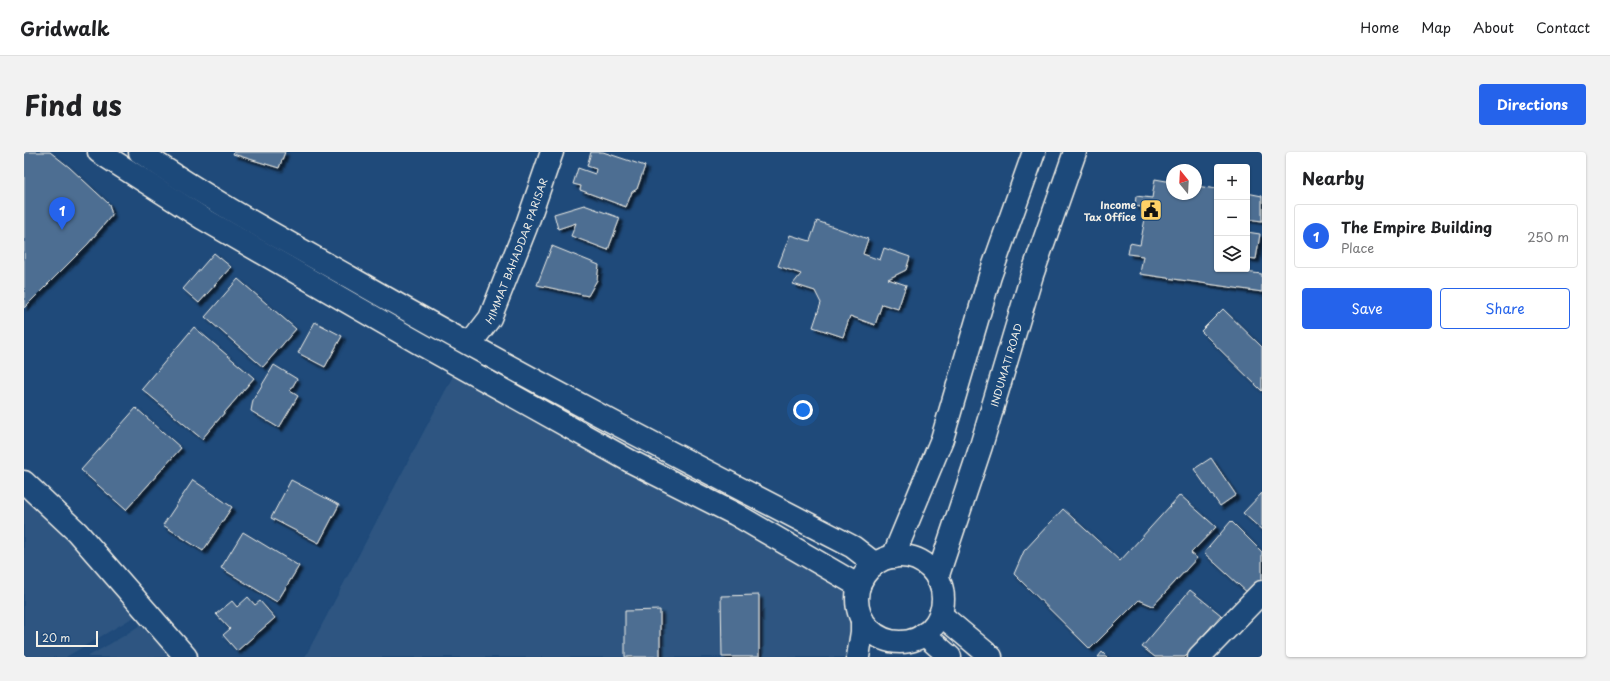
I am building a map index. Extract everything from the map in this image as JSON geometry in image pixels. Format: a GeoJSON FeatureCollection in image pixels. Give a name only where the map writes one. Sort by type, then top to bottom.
{"type":"FeatureCollection","features":[{"type":"Feature","properties":{"kind":"main road"},"geometry":{"type":"LineString","coordinates":[[99,152],[202,218],[411,338],[630,461],[735,514],[859,586]]}},
{"type":"Feature","properties":{"kind":"main road"},"geometry":{"type":"LineString","coordinates":[[140,152],[186,184],[410,312],[650,442],[853,547],[884,561],[911,558],[926,565],[937,578],[943,593],[940,614],[934,626],[924,634],[894,650],[883,639],[871,631],[862,619],[857,604],[859,586],[864,576],[884,561],[942,439],[990,276],[1034,152]]}},
{"type":"Feature","properties":{"kind":"main road","name":"HIMMAT BAHADDAR PARISAR"},"geometry":{"type":"LineString","coordinates":[[470,344],[490,318],[526,227],[552,152]]}},
{"type":"Feature","properties":{"kind":"main road","name":"INDUMATI ROAD"},"geometry":{"type":"LineString","coordinates":[[937,578],[981,446],[1032,275],[1075,152]]}},
{"type":"Feature","properties":{"kind":"main road"},"geometry":{"type":"LineString","coordinates":[[24,482],[77,532],[186,657]]}},
{"type":"Feature","properties":{"kind":"main road"},"geometry":{"type":"LineString","coordinates":[[1199,657],[1258,605]]}},
{"type":"Feature","properties":{"kind":"main road"},"geometry":{"type":"LineString","coordinates":[[940,614],[991,657]]}},
{"type":"Feature","properties":{"kind":"main road"},"geometry":{"type":"LineString","coordinates":[[858,657],[862,632],[862,619]]}},
{"type":"Feature","properties":{"kind":"main road"},"geometry":{"type":"LineString","coordinates":[[924,634],[950,657]]}},
{"type":"Feature","properties":{"kind":"shaded area"},"geometry":{"type":"Polygon","coordinates":[[[461,361],[860,595],[862,607],[867,617],[866,657],[305,657],[461,361]]]}},
{"type":"Feature","properties":{"kind":"shaded area"},"geometry":{"type":"Polygon","coordinates":[[[24,493],[66,533],[139,614],[66,657],[24,657],[24,493]]]}},
{"type":"Feature","properties":{"kind":"shaded area"},"geometry":{"type":"Polygon","coordinates":[[[140,625],[172,657],[87,657],[122,637],[140,625]]]}},
{"type":"Feature","properties":{"kind":"building"},"geometry":{"type":"Polygon","coordinates":[[[24,152],[50,152],[69,167],[109,204],[112,215],[88,244],[24,308],[24,152]]]}},
{"type":"Feature","properties":{"kind":"building"},"geometry":{"type":"Polygon","coordinates":[[[234,152],[285,152],[279,168],[233,154],[234,152]]]}},
{"type":"Feature","properties":{"kind":"building"},"geometry":{"type":"Polygon","coordinates":[[[591,152],[603,152],[645,166],[637,189],[632,192],[626,207],[580,190],[581,186],[573,184],[578,168],[595,174],[596,169],[587,166],[591,152]]]}},
{"type":"Feature","properties":{"kind":"building"},"geometry":{"type":"Polygon","coordinates":[[[1155,179],[1166,181],[1166,200],[1202,200],[1202,187],[1214,189],[1214,272],[1244,272],[1262,274],[1262,292],[1140,274],[1143,256],[1128,254],[1130,243],[1140,245],[1147,208],[1135,206],[1136,196],[1152,198],[1155,179]]]}},
{"type":"Feature","properties":{"kind":"building"},"geometry":{"type":"Polygon","coordinates":[[[1250,194],[1262,196],[1262,221],[1250,219],[1250,194]]]}},
{"type":"Feature","properties":{"kind":"building"},"geometry":{"type":"Polygon","coordinates":[[[584,205],[620,218],[608,250],[571,236],[576,223],[558,229],[554,214],[584,205]]]}},
{"type":"Feature","properties":{"kind":"building"},"geometry":{"type":"Polygon","coordinates":[[[817,221],[868,239],[863,254],[880,260],[884,248],[910,257],[906,270],[888,279],[906,285],[898,309],[882,304],[875,325],[850,316],[843,337],[813,327],[821,303],[815,291],[793,284],[801,274],[778,266],[790,235],[810,241],[817,221]]]}},
{"type":"Feature","properties":{"kind":"building"},"geometry":{"type":"Polygon","coordinates":[[[1250,232],[1260,234],[1256,259],[1250,258],[1250,232]]]}},
{"type":"Feature","properties":{"kind":"building"},"geometry":{"type":"Polygon","coordinates":[[[552,246],[599,265],[597,280],[588,296],[537,285],[552,246]]]}},
{"type":"Feature","properties":{"kind":"building"},"geometry":{"type":"Polygon","coordinates":[[[214,253],[231,267],[199,303],[183,289],[214,253]]]}},
{"type":"Feature","properties":{"kind":"building"},"geometry":{"type":"Polygon","coordinates":[[[238,279],[296,329],[263,367],[205,317],[238,279]]]}},
{"type":"Feature","properties":{"kind":"building"},"geometry":{"type":"Polygon","coordinates":[[[1223,309],[1262,347],[1262,391],[1201,331],[1223,309]]]}},
{"type":"Feature","properties":{"kind":"building"},"geometry":{"type":"Polygon","coordinates":[[[315,322],[342,336],[325,367],[298,353],[315,322]]]}},
{"type":"Feature","properties":{"kind":"building"},"geometry":{"type":"Polygon","coordinates":[[[194,327],[254,378],[202,439],[142,389],[194,327]]]}},
{"type":"Feature","properties":{"kind":"building"},"geometry":{"type":"Polygon","coordinates":[[[274,365],[297,379],[290,391],[298,396],[279,428],[251,411],[253,400],[274,365]]]}},
{"type":"Feature","properties":{"kind":"building"},"geometry":{"type":"Polygon","coordinates":[[[136,408],[181,448],[126,510],[81,470],[136,408]]]}},
{"type":"Feature","properties":{"kind":"building"},"geometry":{"type":"Polygon","coordinates":[[[1211,458],[1236,495],[1220,506],[1194,469],[1211,458]]]}},
{"type":"Feature","properties":{"kind":"building"},"geometry":{"type":"Polygon","coordinates":[[[193,480],[232,507],[203,551],[163,525],[193,480]]]}},
{"type":"Feature","properties":{"kind":"building"},"geometry":{"type":"Polygon","coordinates":[[[291,480],[339,505],[319,543],[271,518],[291,480]]]}},
{"type":"Feature","properties":{"kind":"building"},"geometry":{"type":"Polygon","coordinates":[[[1262,493],[1262,530],[1243,513],[1262,493]]]}},
{"type":"Feature","properties":{"kind":"building"},"geometry":{"type":"Polygon","coordinates":[[[1180,495],[1216,527],[1191,553],[1197,558],[1153,606],[1139,600],[1090,649],[1014,574],[1024,551],[1063,509],[1120,561],[1180,495]]]}},
{"type":"Feature","properties":{"kind":"building"},"geometry":{"type":"Polygon","coordinates":[[[1231,521],[1262,552],[1262,582],[1250,595],[1204,553],[1231,521]]]}},
{"type":"Feature","properties":{"kind":"building"},"geometry":{"type":"Polygon","coordinates":[[[243,532],[299,566],[277,602],[221,568],[243,532]]]}},
{"type":"Feature","properties":{"kind":"building"},"geometry":{"type":"Polygon","coordinates":[[[1190,590],[1221,615],[1185,657],[1155,657],[1142,647],[1190,590]]]}},
{"type":"Feature","properties":{"kind":"building"},"geometry":{"type":"Polygon","coordinates":[[[759,595],[759,657],[722,657],[721,596],[759,595]]]}},
{"type":"Feature","properties":{"kind":"building"},"geometry":{"type":"Polygon","coordinates":[[[248,597],[255,605],[260,601],[275,618],[237,651],[223,635],[230,629],[216,614],[232,601],[237,607],[248,597]]]}},
{"type":"Feature","properties":{"kind":"building"},"geometry":{"type":"Polygon","coordinates":[[[660,610],[660,657],[625,657],[625,611],[660,610]]]}},
{"type":"Feature","properties":{"kind":"building"},"geometry":{"type":"Polygon","coordinates":[[[1102,652],[1107,657],[1098,657],[1102,652]]]}},
{"type":"Feature","properties":{"kind":"place","name":"Income Tax Office"},"geometry":{"type":"Point","coordinates":[1151,210]}},
{"type":"Feature","properties":{"kind":"place","name":"The Empire Building"},"geometry":{"type":"Point","coordinates":[62,230]}}]}
